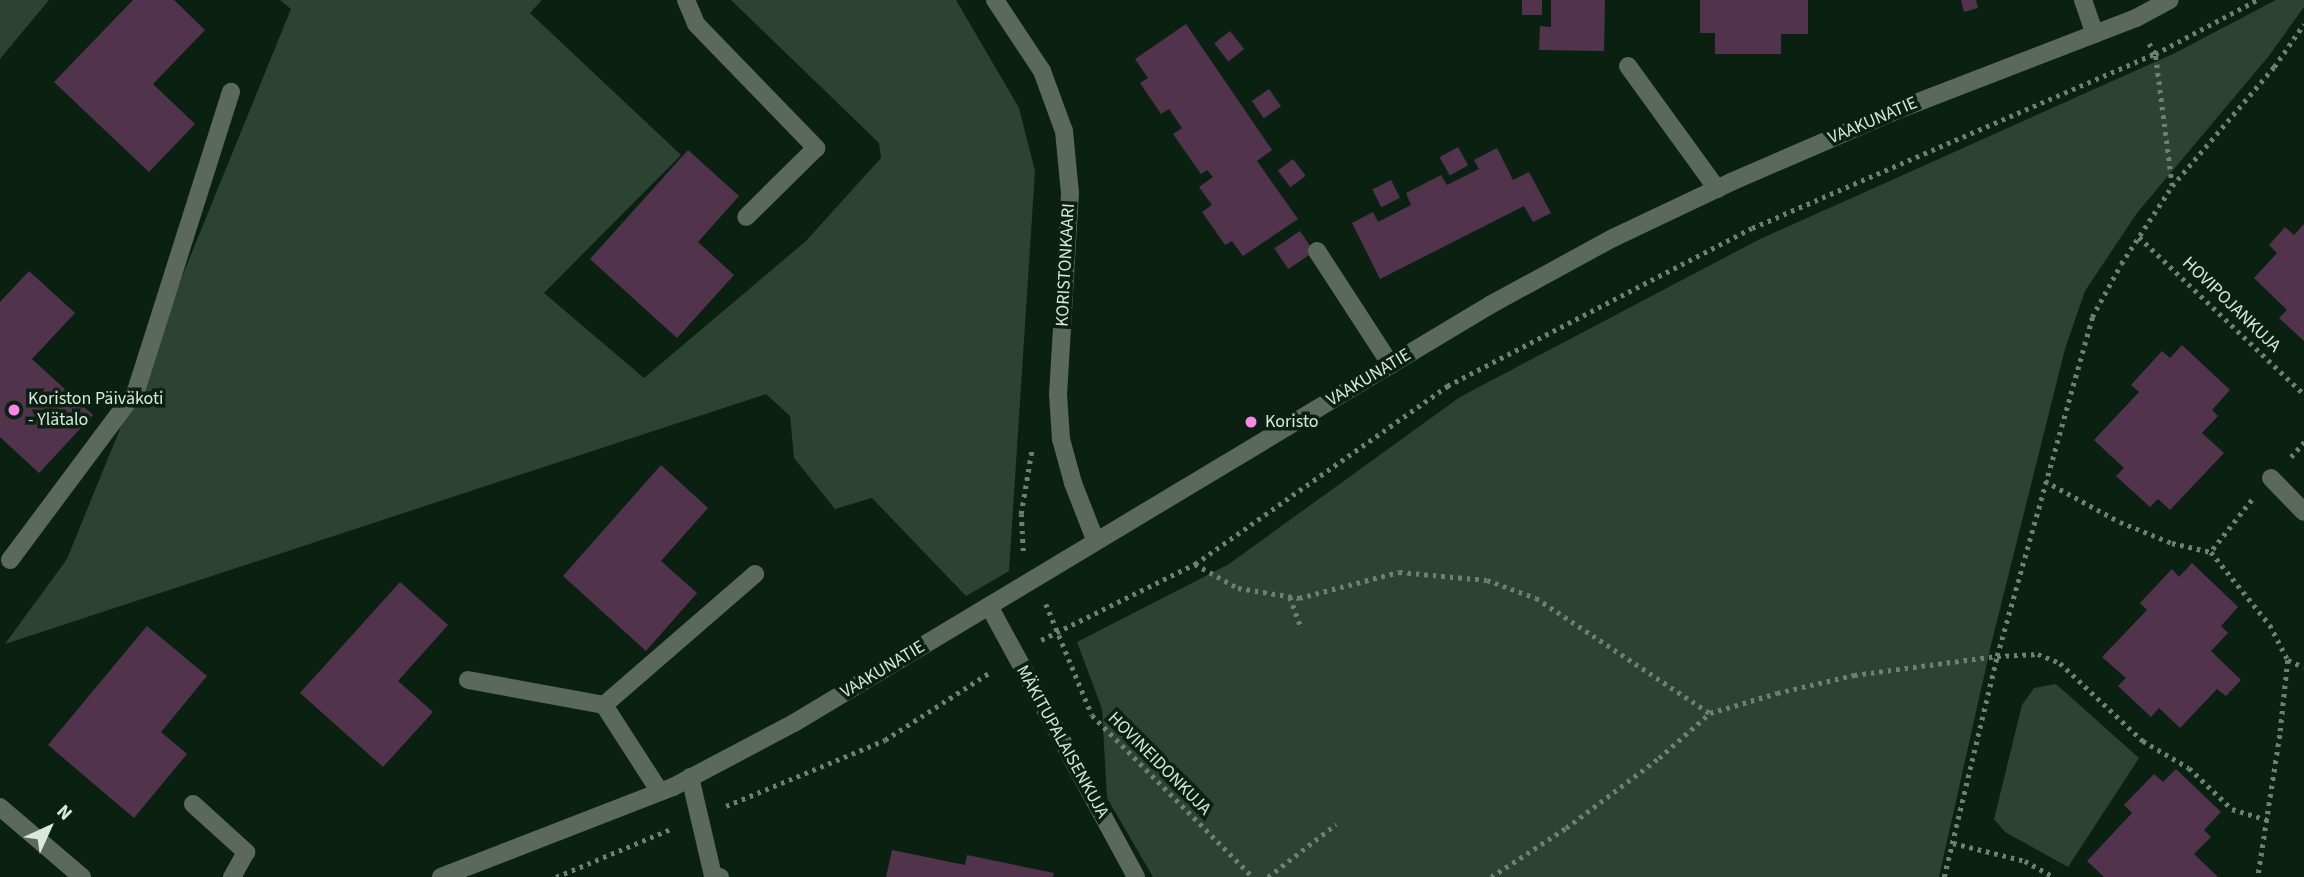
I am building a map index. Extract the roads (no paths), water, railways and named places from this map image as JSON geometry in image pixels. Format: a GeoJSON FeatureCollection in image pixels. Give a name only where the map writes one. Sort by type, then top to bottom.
{"type":"FeatureCollection","features":[{"type":"Feature","properties":{"kind":"street"},"geometry":{"type":"LineString","coordinates":[[686,0],[696,24],[816,148],[746,217]]}},
{"type":"Feature","properties":{"kind":"street","name":"KORISTONKAARI"},"geometry":{"type":"LineString","coordinates":[[995,0],[1042,71],[1063,131],[1070,193],[1058,394],[1061,439],[1073,483],[1096,542]]}},
{"type":"Feature","properties":{"kind":"street"},"geometry":{"type":"LineString","coordinates":[[2082,0],[2095,34]]}},
{"type":"Feature","properties":{"kind":"street","name":"VAAKUNATIE"},"geometry":{"type":"LineString","coordinates":[[441,877],[660,792],[794,723],[1490,305],[1613,238],[1895,111],[2136,18],[2170,0]]}},
{"type":"Feature","properties":{"kind":"street"},"geometry":{"type":"LineString","coordinates":[[1628,65],[1717,189]]}},
{"type":"Feature","properties":{"kind":"street"},"geometry":{"type":"LineString","coordinates":[[3,560],[136,391],[230,92]]}},
{"type":"Feature","properties":{"kind":"street"},"geometry":{"type":"LineString","coordinates":[[1317,251],[1391,365]]}},
{"type":"Feature","properties":{"kind":"street"},"geometry":{"type":"LineString","coordinates":[[2271,478],[2304,512]]}},
{"type":"Feature","properties":{"kind":"street"},"geometry":{"type":"LineString","coordinates":[[604,705],[755,574]]}},
{"type":"Feature","properties":{"kind":"street","name":"MÄKITUPALAISENKUJA"},"geometry":{"type":"LineString","coordinates":[[989,606],[1136,877]]}},
{"type":"Feature","properties":{"kind":"street"},"geometry":{"type":"LineString","coordinates":[[468,680],[604,705],[660,792]]}},
{"type":"Feature","properties":{"kind":"street"},"geometry":{"type":"LineString","coordinates":[[690,778],[713,876],[720,877]]}},
{"type":"Feature","properties":{"kind":"street"},"geometry":{"type":"LineString","coordinates":[[193,804],[246,852],[232,877]]}},
{"type":"Feature","properties":{"kind":"street"},"geometry":{"type":"LineString","coordinates":[[0,807],[82,877]]}},
{"type":"Feature","properties":{"kind":"place","name":"Koriston Päiväkoti - Ylätalo"},"geometry":{"type":"Point","coordinates":[14,410]}},
{"type":"Feature","properties":{"kind":"place","name":"Koristo"},"geometry":{"type":"Point","coordinates":[1251,422]}}]}
